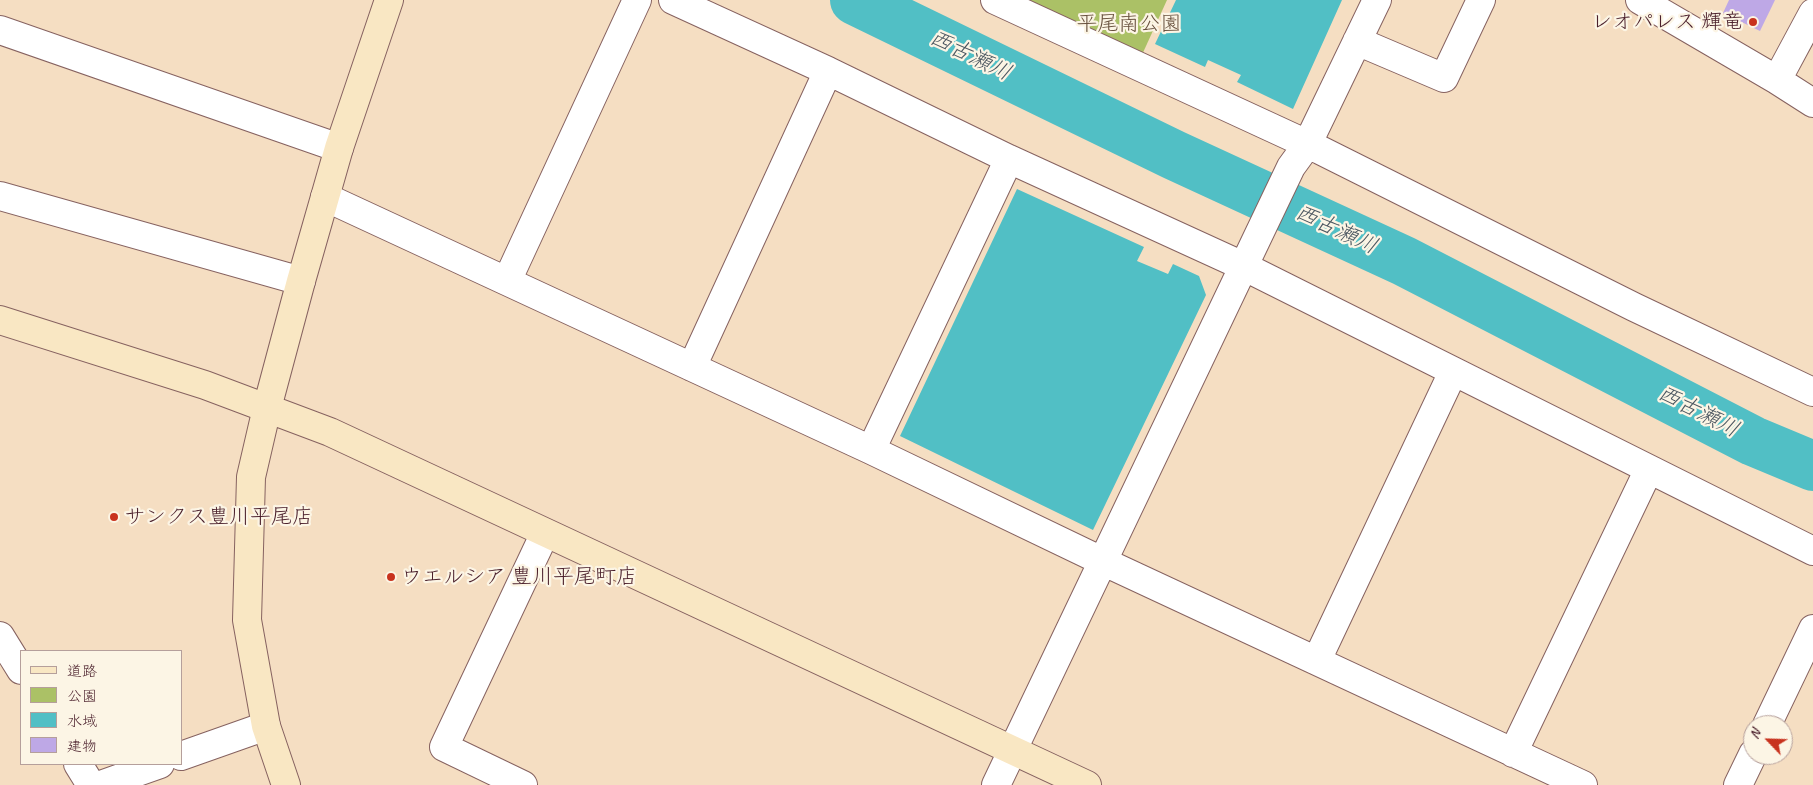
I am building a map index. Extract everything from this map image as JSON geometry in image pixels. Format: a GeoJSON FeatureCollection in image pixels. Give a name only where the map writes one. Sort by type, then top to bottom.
{"type":"FeatureCollection","features":[{"type":"Feature","properties":{"kind":"street"},"geometry":{"type":"LineString","coordinates":[[286,785],[266,726],[247,620],[251,477],[300,282],[339,148],[389,0]]}},
{"type":"Feature","properties":{"kind":"street"},"geometry":{"type":"LineString","coordinates":[[507,281],[637,0]]}},
{"type":"Feature","properties":{"kind":"street"},"geometry":{"type":"LineString","coordinates":[[673,0],[828,71],[1009,159],[1243,266],[1813,550]]}},
{"type":"Feature","properties":{"kind":"street"},"geometry":{"type":"LineString","coordinates":[[995,0],[1307,145],[1634,307],[1813,392]]}},
{"type":"Feature","properties":{"kind":"street"},"geometry":{"type":"LineString","coordinates":[[996,785],[1290,166],[1307,145],[1377,0]]}},
{"type":"Feature","properties":{"kind":"street"},"geometry":{"type":"LineString","coordinates":[[1357,40],[1444,78],[1481,0]]}},
{"type":"Feature","properties":{"kind":"street"},"geometry":{"type":"LineString","coordinates":[[1640,0],[1813,103]]}},
{"type":"Feature","properties":{"kind":"street"},"geometry":{"type":"LineString","coordinates":[[1777,80],[1813,14]]}},
{"type":"Feature","properties":{"kind":"street"},"geometry":{"type":"LineString","coordinates":[[0,30],[339,148]]}},
{"type":"Feature","properties":{"kind":"street"},"geometry":{"type":"LineString","coordinates":[[692,367],[828,71]]}},
{"type":"Feature","properties":{"kind":"street"},"geometry":{"type":"LineString","coordinates":[[871,450],[1009,159]]}},
{"type":"Feature","properties":{"kind":"street"},"geometry":{"type":"LineString","coordinates":[[0,196],[300,282]]}},
{"type":"Feature","properties":{"kind":"street"},"geometry":{"type":"LineString","coordinates":[[325,197],[871,450],[1102,561],[1583,785]]}},
{"type":"Feature","properties":{"kind":"street"},"geometry":{"type":"LineString","coordinates":[[0,320],[205,385],[330,432],[1087,785]]}},
{"type":"Feature","properties":{"kind":"street"},"geometry":{"type":"LineString","coordinates":[[1316,660],[1453,372]]}},
{"type":"Feature","properties":{"kind":"street"},"geometry":{"type":"LineString","coordinates":[[1513,753],[1649,469]]}},
{"type":"Feature","properties":{"kind":"street"},"geometry":{"type":"LineString","coordinates":[[523,785],[444,747],[546,533]]}},
{"type":"Feature","properties":{"kind":"street"},"geometry":{"type":"LineString","coordinates":[[1772,715],[1813,629]]}},
{"type":"Feature","properties":{"kind":"street"},"geometry":{"type":"LineString","coordinates":[[0,636],[20,668]]}},
{"type":"Feature","properties":{"kind":"street"},"geometry":{"type":"LineString","coordinates":[[182,756],[266,726]]}},
{"type":"Feature","properties":{"kind":"street"},"geometry":{"type":"LineString","coordinates":[[79,765],[91,785]]}},
{"type":"Feature","properties":{"kind":"street"},"geometry":{"type":"LineString","coordinates":[[101,785],[157,765]]}},
{"type":"Feature","properties":{"kind":"street"},"geometry":{"type":"LineString","coordinates":[[1738,785],[1748,765]]}},
{"type":"Feature","properties":{"kind":"green space","name":"平尾南公園"},"geometry":{"type":"Polygon","coordinates":[[[1017,0],[1167,0],[1141,57],[1017,0]]]}},
{"type":"Feature","properties":{"kind":"water"},"geometry":{"type":"Polygon","coordinates":[[[1176,0],[1342,0],[1293,109],[1237,82],[1241,75],[1208,60],[1205,67],[1155,44],[1176,0]]]}},
{"type":"Feature","properties":{"kind":"water"},"geometry":{"type":"Polygon","coordinates":[[[1017,189],[1144,247],[1137,261],[1168,274],[1173,264],[1199,276],[1206,295],[1093,530],[900,436],[1017,189]]]}},
{"type":"Feature","properties":{"kind":"building","name":"レオパレス 輝竜"},"geometry":{"type":"Polygon","coordinates":[[[1729,0],[1775,0],[1760,31],[1723,13],[1729,0]]]}},
{"type":"Feature","properties":{"kind":"waterway","name":"西古瀬川"},"geometry":{"type":"LineString","coordinates":[[855,0],[1174,155],[1404,261],[1753,441],[1813,466]]}},
{"type":"Feature","properties":{"kind":"place","name":"レオパレス 輝竜"},"geometry":{"type":"Point","coordinates":[1753,22]}},
{"type":"Feature","properties":{"kind":"place","name":"サンクス豊川平尾店"},"geometry":{"type":"Point","coordinates":[114,517]}},
{"type":"Feature","properties":{"kind":"place","name":"ウエルシア 豊川平尾町店"},"geometry":{"type":"Point","coordinates":[391,577]}}]}
